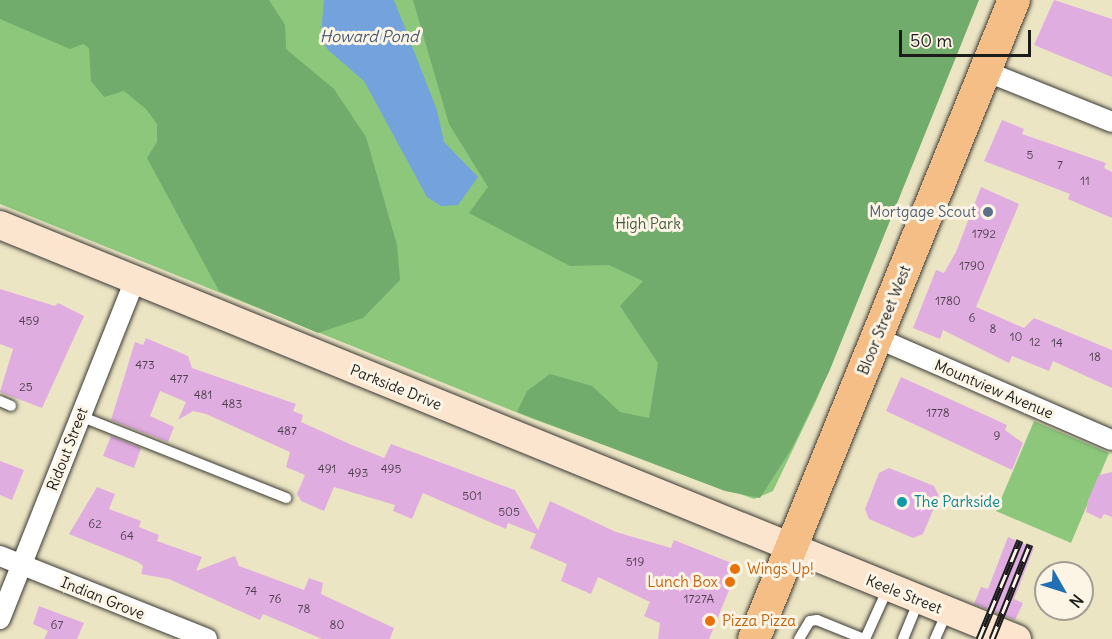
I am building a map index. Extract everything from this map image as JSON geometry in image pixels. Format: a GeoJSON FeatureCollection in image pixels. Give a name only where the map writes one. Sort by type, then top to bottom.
{"type":"FeatureCollection","features":[{"type":"Feature","properties":{"kind":"main road","name":"Bloor Street West"},"geometry":{"type":"LineString","coordinates":[[753,639],[1014,0]]}},
{"type":"Feature","properties":{"kind":"main road","name":"Parkside Drive"},"geometry":{"type":"LineString","coordinates":[[0,225],[792,546]]}},
{"type":"Feature","properties":{"kind":"main road","name":"Keele Street"},"geometry":{"type":"LineString","coordinates":[[792,546],[1017,639]]}},
{"type":"Feature","properties":{"kind":"street"},"geometry":{"type":"LineString","coordinates":[[985,71],[1112,122]]}},
{"type":"Feature","properties":{"kind":"street","name":"Ridout Street"},"geometry":{"type":"LineString","coordinates":[[0,619],[135,280]]}},
{"type":"Feature","properties":{"kind":"street","name":"Mountview Avenue"},"geometry":{"type":"LineString","coordinates":[[877,338],[1112,440]]}},
{"type":"Feature","properties":{"kind":"street","name":"Indian Grove"},"geometry":{"type":"LineString","coordinates":[[0,556],[207,639]]}},
{"type":"Feature","properties":{"kind":"lane"},"geometry":{"type":"LineString","coordinates":[[0,401],[11,406]]}},
{"type":"Feature","properties":{"kind":"lane"},"geometry":{"type":"LineString","coordinates":[[80,416],[286,498]]}},
{"type":"Feature","properties":{"kind":"lane"},"geometry":{"type":"LineString","coordinates":[[799,639],[810,621],[836,634],[865,639],[888,587]]}},
{"type":"Feature","properties":{"kind":"lane"},"geometry":{"type":"LineString","coordinates":[[903,639],[919,600]]}},
{"type":"Feature","properties":{"kind":"lane"},"geometry":{"type":"LineString","coordinates":[[935,639],[947,611]]}},
{"type":"Feature","properties":{"kind":"green space","name":"High Park"},"geometry":{"type":"Polygon","coordinates":[[[0,0],[978,0],[817,399],[773,491],[754,499],[533,419],[0,204],[0,0]]]}},
{"type":"Feature","properties":{"kind":"green space"},"geometry":{"type":"Polygon","coordinates":[[[0,0],[269,0],[285,25],[286,49],[334,89],[366,137],[397,245],[400,280],[363,318],[318,333],[219,291],[147,158],[157,142],[157,124],[146,109],[124,91],[104,97],[91,81],[89,48],[83,44],[70,49],[0,19],[0,0]]]}},
{"type":"Feature","properties":{"kind":"green space"},"geometry":{"type":"Polygon","coordinates":[[[413,0],[979,0],[829,372],[792,448],[760,498],[725,491],[517,412],[527,391],[550,374],[592,386],[620,412],[649,418],[658,363],[620,306],[643,281],[609,265],[570,266],[469,213],[488,187],[449,124],[413,0]]]}},
{"type":"Feature","properties":{"kind":"green space"},"geometry":{"type":"Polygon","coordinates":[[[1034,421],[1109,453],[1071,543],[996,511],[1034,421]]]}},
{"type":"Feature","properties":{"kind":"water","name":"Howard Pond"},"geometry":{"type":"Polygon","coordinates":[[[324,0],[394,0],[437,110],[444,142],[478,177],[458,205],[441,206],[427,197],[364,81],[328,50],[321,37],[324,0]]]}},
{"type":"Feature","properties":{"kind":"building"},"geometry":{"type":"Polygon","coordinates":[[[1054,0],[1112,19],[1112,77],[1034,45],[1054,0]]]}},
{"type":"Feature","properties":{"kind":"building"},"geometry":{"type":"Polygon","coordinates":[[[1002,120],[1024,129],[1022,134],[1106,163],[1104,168],[1112,172],[1112,218],[1068,199],[1070,194],[984,161],[1002,120]]]}},
{"type":"Feature","properties":{"kind":"building"},"geometry":{"type":"Polygon","coordinates":[[[981,187],[1019,204],[976,307],[1024,328],[1034,318],[1112,350],[1112,388],[1053,361],[1049,371],[1012,356],[1009,363],[943,330],[940,339],[913,328],[936,270],[944,273],[956,252],[981,187]]]}},
{"type":"Feature","properties":{"kind":"building"},"geometry":{"type":"Polygon","coordinates":[[[0,289],[55,306],[58,303],[84,316],[42,408],[0,392],[13,349],[0,344],[0,289]]]}},
{"type":"Feature","properties":{"kind":"building"},"geometry":{"type":"Polygon","coordinates":[[[146,338],[188,356],[192,368],[296,404],[293,411],[303,415],[301,422],[352,445],[384,458],[391,444],[515,490],[538,530],[550,501],[616,532],[671,548],[674,540],[739,566],[709,639],[658,639],[660,623],[644,616],[650,602],[598,577],[591,594],[561,581],[567,564],[530,548],[536,534],[508,523],[506,529],[423,493],[412,519],[393,511],[395,505],[334,487],[324,511],[301,501],[297,494],[305,475],[286,467],[290,452],[206,414],[193,411],[178,420],[186,402],[160,391],[150,416],[174,427],[168,442],[111,420],[135,342],[143,345],[146,338]]]}},
{"type":"Feature","properties":{"kind":"building"},"geometry":{"type":"Polygon","coordinates":[[[901,377],[1007,425],[1005,430],[1023,443],[1012,470],[886,411],[901,377]]]}},
{"type":"Feature","properties":{"kind":"building"},"geometry":{"type":"Polygon","coordinates":[[[111,436],[141,448],[134,468],[103,456],[111,436]]]}},
{"type":"Feature","properties":{"kind":"building"},"geometry":{"type":"Polygon","coordinates":[[[0,461],[24,470],[12,500],[0,495],[0,461]]]}},
{"type":"Feature","properties":{"kind":"building","name":"The Parkside"},"geometry":{"type":"Polygon","coordinates":[[[889,468],[934,486],[939,496],[923,534],[913,538],[869,519],[865,509],[879,473],[889,468]]]}},
{"type":"Feature","properties":{"kind":"building"},"geometry":{"type":"Polygon","coordinates":[[[1112,472],[1112,517],[1104,514],[1101,519],[1086,512],[1088,500],[1099,475],[1112,472]]]}},
{"type":"Feature","properties":{"kind":"building"},"geometry":{"type":"Polygon","coordinates":[[[97,487],[115,494],[109,509],[141,521],[139,527],[159,535],[157,541],[202,557],[196,571],[235,556],[239,566],[304,590],[309,578],[323,583],[321,594],[394,628],[390,639],[322,639],[263,614],[260,620],[169,579],[141,574],[143,566],[138,562],[69,534],[97,487]]]}},
{"type":"Feature","properties":{"kind":"building"},"geometry":{"type":"Polygon","coordinates":[[[1008,537],[1034,548],[1014,599],[1023,603],[1015,620],[974,604],[981,587],[988,589],[1008,537]]]}},
{"type":"Feature","properties":{"kind":"building"},"geometry":{"type":"Polygon","coordinates":[[[39,606],[84,623],[77,639],[44,639],[48,631],[33,624],[39,606]]]}},
{"type":"Feature","properties":{"kind":"railway"},"geometry":{"type":"LineString","coordinates":[[979,639],[1020,540]]}},
{"type":"Feature","properties":{"kind":"railway"},"geometry":{"type":"LineString","coordinates":[[992,639],[1030,544]]}},
{"type":"Feature","properties":{"kind":"place","name":"Mortgage Scout"},"geometry":{"type":"Point","coordinates":[988,212]}},
{"type":"Feature","properties":{"kind":"place","name":"The Parkside"},"geometry":{"type":"Point","coordinates":[902,502]}},
{"type":"Feature","properties":{"kind":"place","name":"Wings Up!"},"geometry":{"type":"Point","coordinates":[735,569]}},
{"type":"Feature","properties":{"kind":"place","name":"Lunch Box"},"geometry":{"type":"Point","coordinates":[730,582]}},
{"type":"Feature","properties":{"kind":"place","name":"Pizza Pizza"},"geometry":{"type":"Point","coordinates":[710,621]}}]}
